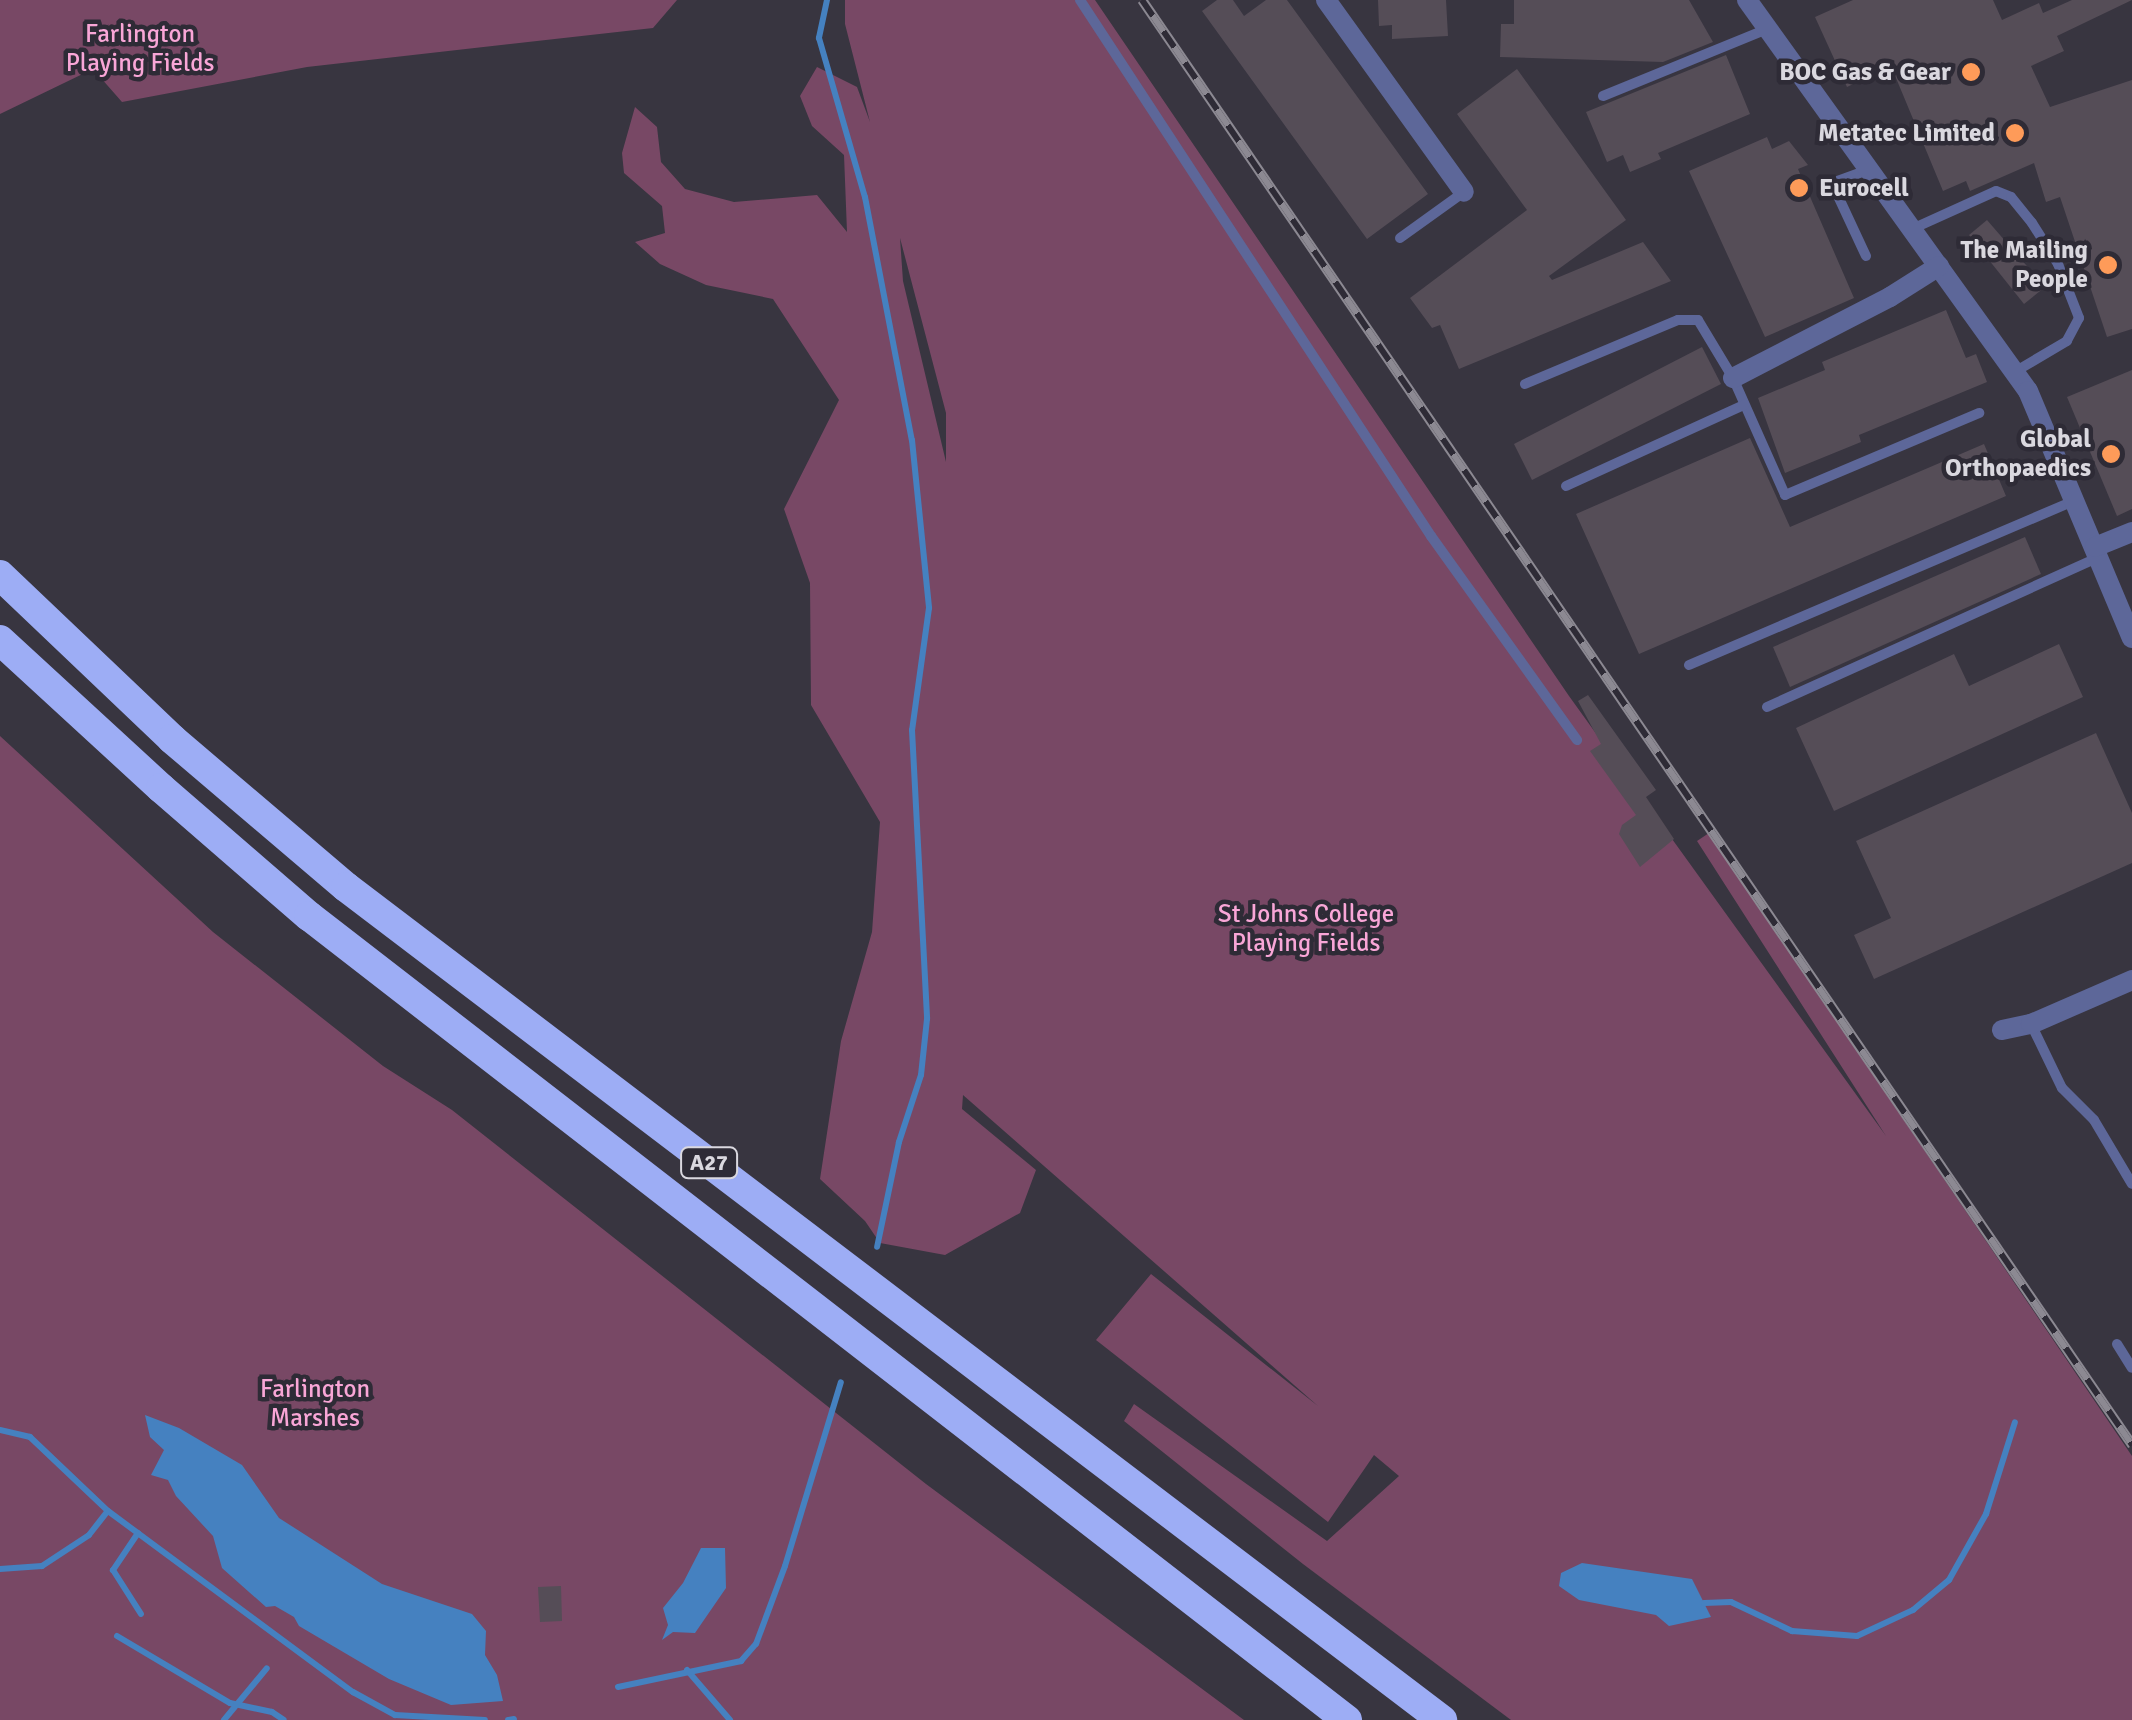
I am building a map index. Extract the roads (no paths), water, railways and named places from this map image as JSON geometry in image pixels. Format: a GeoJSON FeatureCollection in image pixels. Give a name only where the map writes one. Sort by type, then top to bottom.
{"type":"FeatureCollection","features":[{"type":"Feature","properties":{"kind":"highway","name":"A27"},"geometry":{"type":"LineString","coordinates":[[0,575],[172,739],[346,887],[1442,1720]]}},
{"type":"Feature","properties":{"kind":"highway","name":"A27"},"geometry":{"type":"LineString","coordinates":[[4,642],[161,788],[309,916],[1348,1720]]}},
{"type":"Feature","properties":{"kind":"street"},"geometry":{"type":"LineString","coordinates":[[1326,0],[1464,192]]}},
{"type":"Feature","properties":{"kind":"street"},"geometry":{"type":"LineString","coordinates":[[1747,0],[2016,371],[2131,633]]}},
{"type":"Feature","properties":{"kind":"street"},"geometry":{"type":"LineString","coordinates":[[1732,378],[1890,297],[1939,266]]}},
{"type":"Feature","properties":{"kind":"street"},"geometry":{"type":"LineString","coordinates":[[2096,552],[2132,532]]}},
{"type":"Feature","properties":{"kind":"street"},"geometry":{"type":"LineString","coordinates":[[2002,1030],[2031,1024],[2132,980]]}},
{"type":"Feature","properties":{"kind":"lane"},"geometry":{"type":"LineString","coordinates":[[1080,0],[1431,536],[1577,740]]}},
{"type":"Feature","properties":{"kind":"lane"},"geometry":{"type":"LineString","coordinates":[[1603,96],[1767,29]]}},
{"type":"Feature","properties":{"kind":"lane"},"geometry":{"type":"LineString","coordinates":[[1866,256],[1832,183],[1869,169]]}},
{"type":"Feature","properties":{"kind":"lane"},"geometry":{"type":"LineString","coordinates":[[1912,229],[1996,191],[2011,197],[2032,223],[2065,279],[2079,318],[2067,341],[2016,371]]}},
{"type":"Feature","properties":{"kind":"lane"},"geometry":{"type":"LineString","coordinates":[[1400,238],[1464,192]]}},
{"type":"Feature","properties":{"kind":"lane"},"geometry":{"type":"LineString","coordinates":[[1525,384],[1678,320],[1698,320],[1732,378],[1785,495],[1979,413]]}},
{"type":"Feature","properties":{"kind":"lane"},"geometry":{"type":"LineString","coordinates":[[1566,486],[1744,404]]}},
{"type":"Feature","properties":{"kind":"lane"},"geometry":{"type":"LineString","coordinates":[[1688,665],[2075,500]]}},
{"type":"Feature","properties":{"kind":"lane"},"geometry":{"type":"LineString","coordinates":[[1767,707],[2096,552]]}},
{"type":"Feature","properties":{"kind":"lane"},"geometry":{"type":"LineString","coordinates":[[2031,1024],[2062,1088],[2094,1120],[2132,1184]]}},
{"type":"Feature","properties":{"kind":"lane"},"geometry":{"type":"LineString","coordinates":[[2117,1344],[2132,1368]]}},
{"type":"Feature","properties":{"kind":"water"},"geometry":{"type":"Polygon","coordinates":[[[145,1415],[179,1428],[242,1465],[279,1518],[382,1584],[472,1614],[486,1631],[485,1655],[497,1675],[503,1701],[451,1705],[389,1679],[299,1626],[294,1617],[275,1606],[266,1607],[222,1568],[213,1536],[176,1496],[168,1480],[151,1475],[164,1450],[150,1437],[145,1415]]]}},
{"type":"Feature","properties":{"kind":"water"},"geometry":{"type":"Polygon","coordinates":[[[701,1548],[725,1548],[726,1588],[695,1633],[673,1632],[662,1640],[668,1625],[663,1608],[683,1583],[701,1548]]]}},
{"type":"Feature","properties":{"kind":"water"},"geometry":{"type":"Polygon","coordinates":[[[1582,1563],[1692,1579],[1711,1617],[1669,1626],[1656,1615],[1579,1600],[1559,1586],[1561,1573],[1582,1563]]]}},
{"type":"Feature","properties":{"kind":"waterway"},"geometry":{"type":"LineString","coordinates":[[827,0],[819,38],[865,197],[912,440],[929,608],[912,730],[927,1019],[921,1075],[899,1142],[877,1247]]}},
{"type":"Feature","properties":{"kind":"waterway"},"geometry":{"type":"LineString","coordinates":[[618,1687],[741,1661],[756,1644],[785,1566],[841,1382]]}},
{"type":"Feature","properties":{"kind":"waterway"},"geometry":{"type":"LineString","coordinates":[[1704,1603],[1731,1602],[1792,1631],[1857,1636],[1913,1610],[1949,1580],[1986,1514],[2015,1422]]}},
{"type":"Feature","properties":{"kind":"waterway"},"geometry":{"type":"LineString","coordinates":[[0,1430],[30,1437],[108,1511],[353,1692],[395,1715],[485,1720]]}},
{"type":"Feature","properties":{"kind":"waterway"},"geometry":{"type":"LineString","coordinates":[[0,1569],[42,1566],[89,1535],[107,1512]]}},
{"type":"Feature","properties":{"kind":"waterway"},"geometry":{"type":"LineString","coordinates":[[138,1533],[113,1570],[141,1614]]}},
{"type":"Feature","properties":{"kind":"waterway"},"geometry":{"type":"LineString","coordinates":[[117,1636],[230,1703],[272,1712],[284,1720]]}},
{"type":"Feature","properties":{"kind":"waterway"},"geometry":{"type":"LineString","coordinates":[[224,1720],[267,1668]]}},
{"type":"Feature","properties":{"kind":"waterway"},"geometry":{"type":"LineString","coordinates":[[687,1670],[730,1720]]}},
{"type":"Feature","properties":{"kind":"waterway"},"geometry":{"type":"LineString","coordinates":[[508,1720],[514,1719]]}},
{"type":"Feature","properties":{"kind":"railway"},"geometry":{"type":"LineString","coordinates":[[1142,0],[2132,1445]]}},
{"type":"Feature","properties":{"kind":"place","name":"BOC Gas & Gear"},"geometry":{"type":"Point","coordinates":[1971,72]}},
{"type":"Feature","properties":{"kind":"place","name":"Metatec Limited"},"geometry":{"type":"Point","coordinates":[2015,133]}},
{"type":"Feature","properties":{"kind":"place","name":"Eurocell"},"geometry":{"type":"Point","coordinates":[1799,188]}},
{"type":"Feature","properties":{"kind":"place","name":"The Mailing People"},"geometry":{"type":"Point","coordinates":[2108,265]}},
{"type":"Feature","properties":{"kind":"place","name":"Global Orthopaedics"},"geometry":{"type":"Point","coordinates":[2111,454]}},
{"type":"Feature","properties":{"kind":"park label","name":"Farlington Playing Fields"},"geometry":{"type":"Point","coordinates":[140,50]}},
{"type":"Feature","properties":{"kind":"park label","name":"St Johns College Playing Fields"},"geometry":{"type":"Point","coordinates":[1306,930]}},
{"type":"Feature","properties":{"kind":"park label","name":"Farlington Marshes"},"geometry":{"type":"Point","coordinates":[315,1404]}}]}
